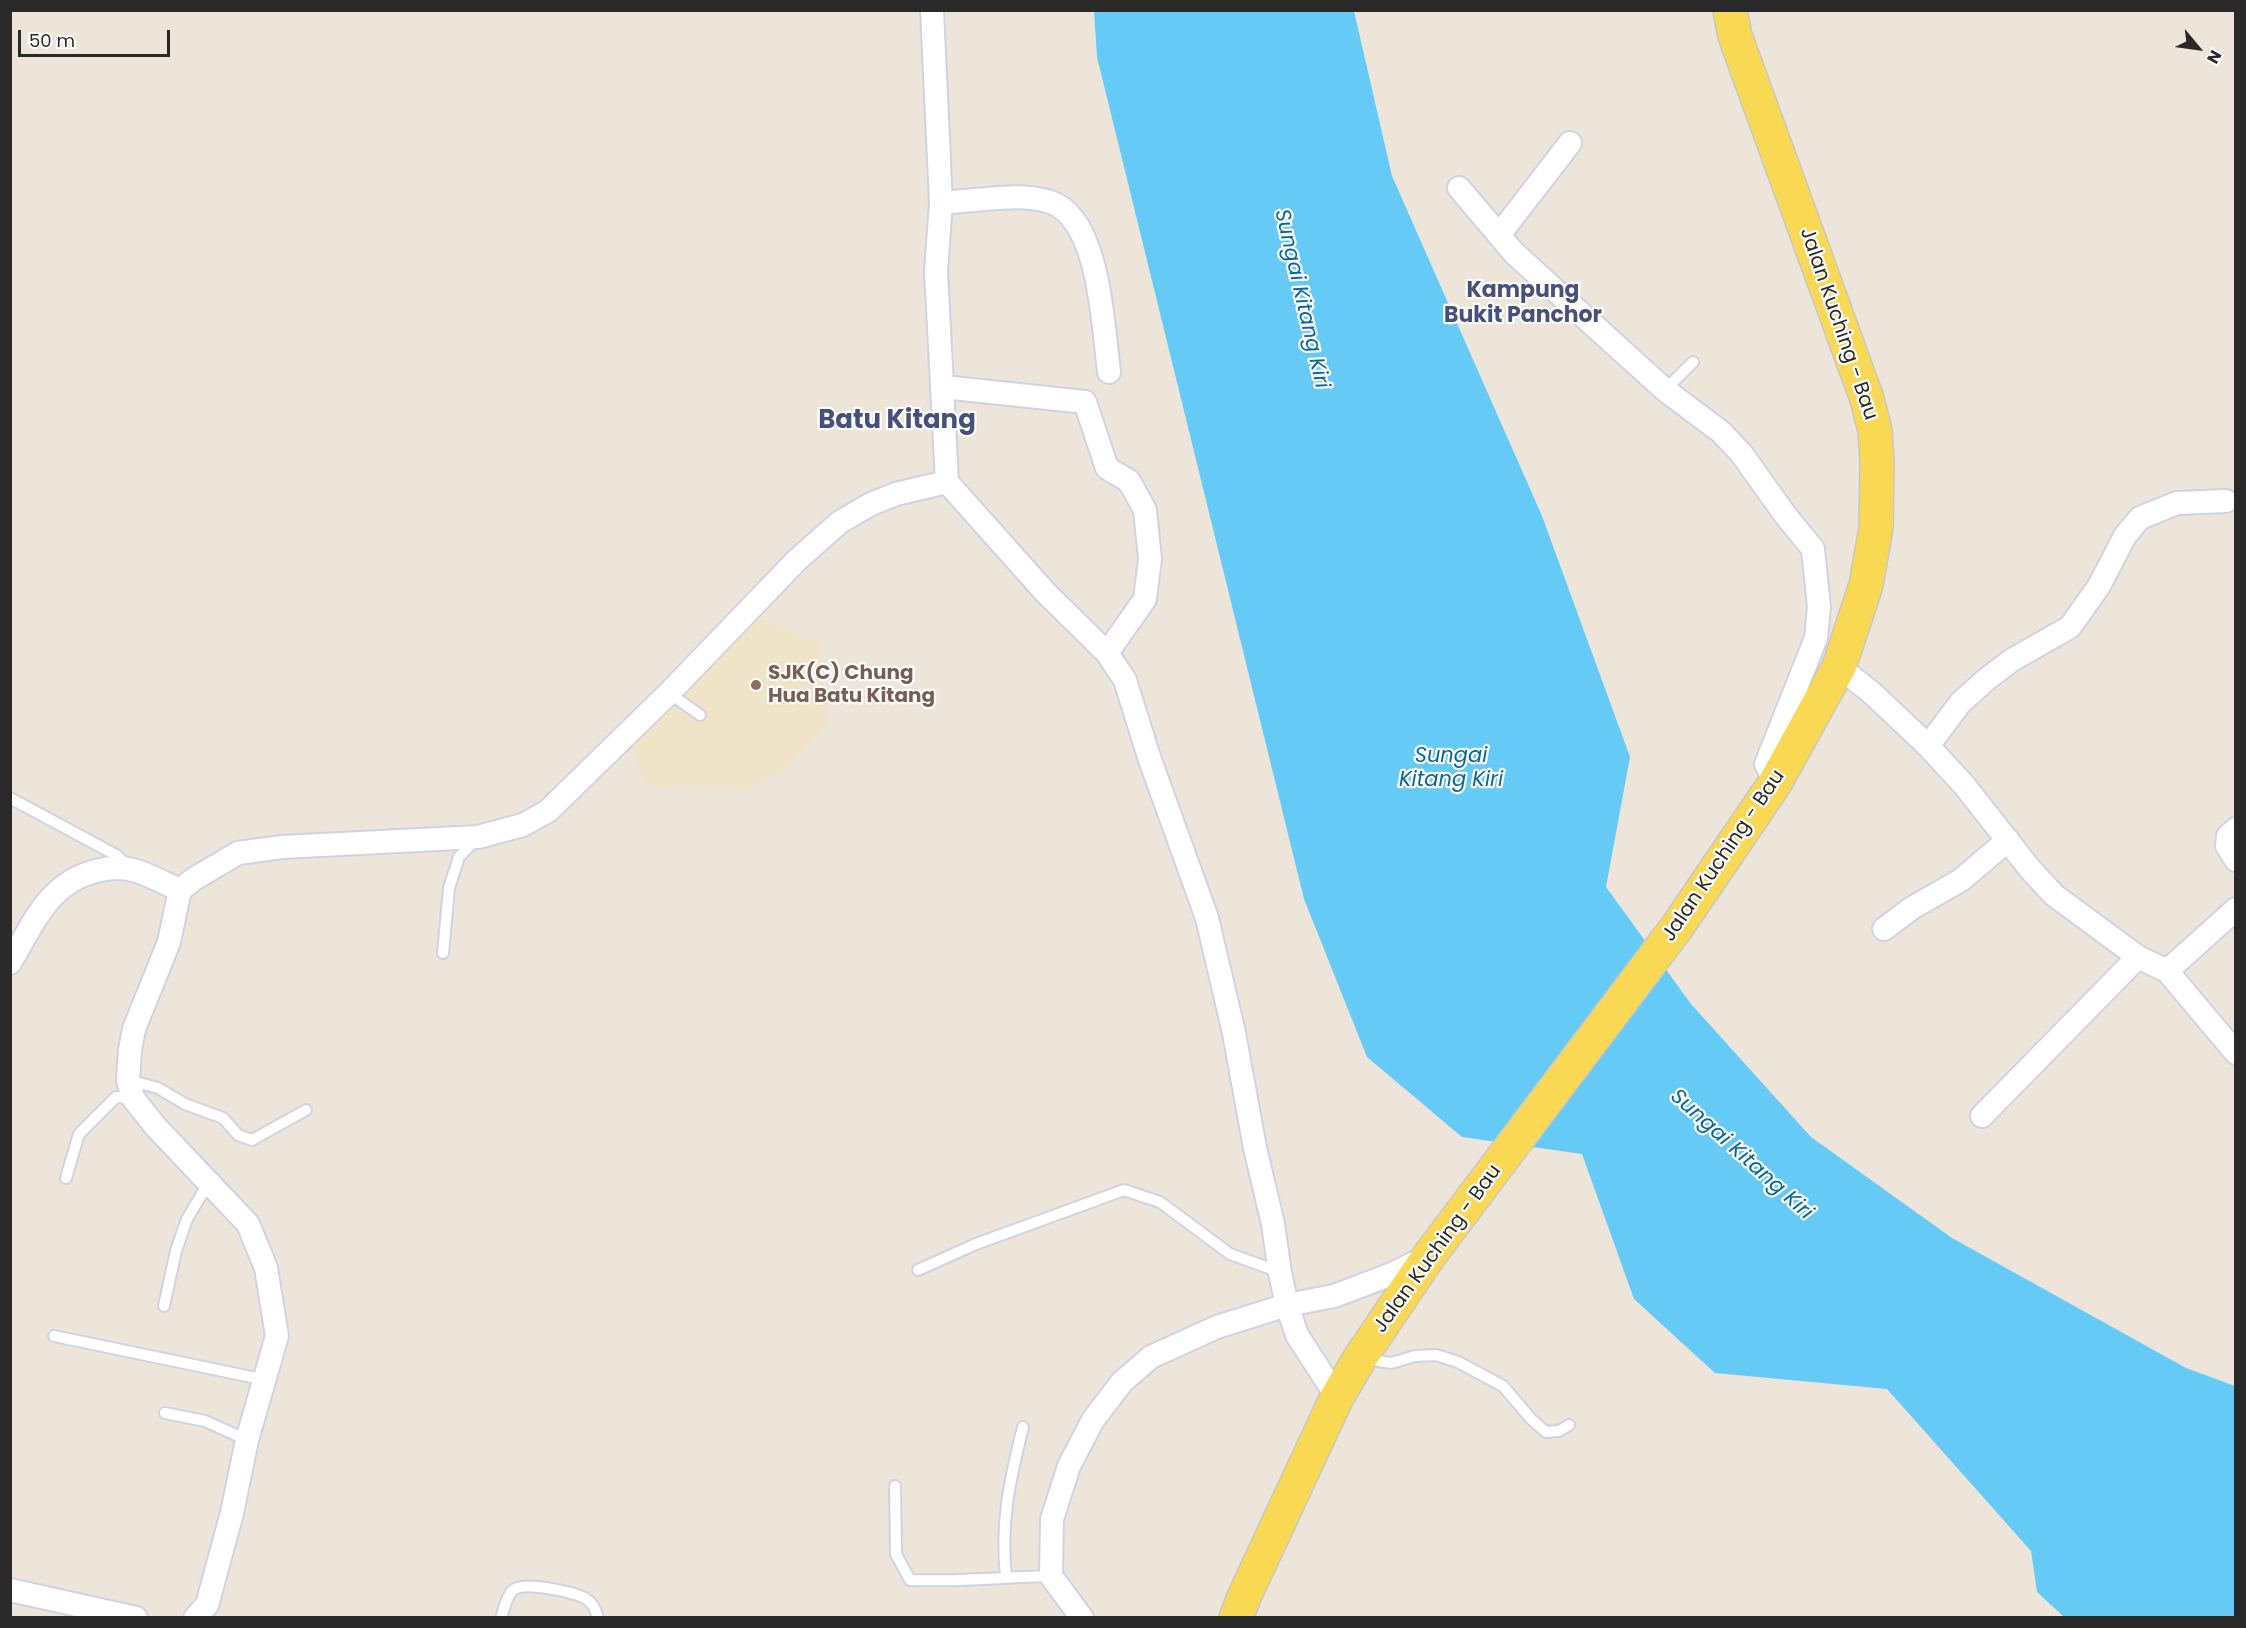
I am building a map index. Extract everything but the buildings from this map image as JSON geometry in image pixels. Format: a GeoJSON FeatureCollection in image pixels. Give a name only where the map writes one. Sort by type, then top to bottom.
{"type":"FeatureCollection","features":[{"type":"Feature","properties":{"kind":"main road","name":"Jalan Kuching - Bau"},"geometry":{"type":"LineString","coordinates":[[1236,1617],[1337,1397],[1360,1358],[1429,1256],[1677,927],[1775,783],[1839,667],[1866,585],[1876,528],[1875,431],[1867,399],[1735,36],[1730,10]]}},
{"type":"Feature","properties":{"kind":"street"},"geometry":{"type":"LineString","coordinates":[[932,10],[941,203],[936,271],[947,482],[1045,592],[1107,653],[1125,680],[1149,757],[1207,918],[1234,1033],[1287,1305],[1297,1335],[1337,1397]]}},
{"type":"Feature","properties":{"kind":"street"},"geometry":{"type":"LineString","coordinates":[[1499,235],[1570,143]]}},
{"type":"Feature","properties":{"kind":"street"},"geometry":{"type":"LineString","coordinates":[[1459,188],[1514,253],[1665,390],[1720,432],[1741,453],[1813,549],[1819,607],[1816,638],[1766,764],[1775,783]]}},
{"type":"Feature","properties":{"kind":"street"},"geometry":{"type":"LineString","coordinates":[[941,203],[1030,198],[1052,202],[1070,214],[1085,237],[1094,265],[1109,372]]}},
{"type":"Feature","properties":{"kind":"street"},"geometry":{"type":"LineString","coordinates":[[943,387],[1085,402],[1107,468],[1129,481],[1145,510],[1150,559],[1145,599],[1107,653]]}},
{"type":"Feature","properties":{"kind":"street"},"geometry":{"type":"LineString","coordinates":[[195,1617],[207,1605],[232,1513],[247,1440],[277,1336],[266,1268],[248,1224],[155,1126],[130,1089],[130,1050],[134,1029],[169,942],[180,890],[238,853],[282,847],[478,837],[523,825],[548,811],[669,693],[797,560],[840,522],[871,504],[896,494],[947,482]]}},
{"type":"Feature","properties":{"kind":"street"},"geometry":{"type":"LineString","coordinates":[[1928,746],[1961,702],[1987,679],[2012,660],[2070,627],[2099,586],[2125,536],[2140,518],[2177,503],[2226,501]]}},
{"type":"Feature","properties":{"kind":"street"},"geometry":{"type":"LineString","coordinates":[[1839,667],[1872,693],[1928,746],[1964,785],[2054,895],[2138,957],[2166,971],[2235,1053]]}},
{"type":"Feature","properties":{"kind":"street"},"geometry":{"type":"LineString","coordinates":[[2235,829],[2228,836],[2227,846],[2235,860]]}},
{"type":"Feature","properties":{"kind":"street"},"geometry":{"type":"LineString","coordinates":[[1884,929],[1912,908],[1961,880],[2008,840]]}},
{"type":"Feature","properties":{"kind":"street"},"geometry":{"type":"LineString","coordinates":[[10,963],[52,894],[80,875],[106,868],[132,869],[180,890]]}},
{"type":"Feature","properties":{"kind":"street"},"geometry":{"type":"LineString","coordinates":[[2166,971],[2235,909]]}},
{"type":"Feature","properties":{"kind":"street"},"geometry":{"type":"LineString","coordinates":[[1982,1116],[2138,957]]}},
{"type":"Feature","properties":{"kind":"street"},"geometry":{"type":"LineString","coordinates":[[1082,1617],[1051,1576],[1053,1520],[1069,1466],[1093,1420],[1122,1382],[1151,1357],[1216,1327],[1287,1305],[1334,1296],[1392,1274],[1429,1256]]}},
{"type":"Feature","properties":{"kind":"street"},"geometry":{"type":"LineString","coordinates":[[10,1590],[136,1617]]}},
{"type":"Feature","properties":{"kind":"lane"},"geometry":{"type":"LineString","coordinates":[[1665,390],[1693,362]]}},
{"type":"Feature","properties":{"kind":"lane"},"geometry":{"type":"LineString","coordinates":[[669,693],[700,715]]}},
{"type":"Feature","properties":{"kind":"lane"},"geometry":{"type":"LineString","coordinates":[[10,798],[116,855],[132,869]]}},
{"type":"Feature","properties":{"kind":"lane"},"geometry":{"type":"LineString","coordinates":[[443,953],[449,888],[459,857],[478,837]]}},
{"type":"Feature","properties":{"kind":"lane"},"geometry":{"type":"LineString","coordinates":[[66,1178],[79,1134],[116,1097],[130,1089],[158,1088],[185,1104],[216,1114],[223,1118],[238,1135],[252,1140],[306,1110]]}},
{"type":"Feature","properties":{"kind":"lane"},"geometry":{"type":"LineString","coordinates":[[164,1306],[176,1251],[187,1219],[209,1182]]}},
{"type":"Feature","properties":{"kind":"lane"},"geometry":{"type":"LineString","coordinates":[[918,1270],[976,1244],[1124,1190],[1160,1202],[1230,1254],[1280,1273]]}},
{"type":"Feature","properties":{"kind":"lane"},"geometry":{"type":"LineString","coordinates":[[54,1336],[266,1380]]}},
{"type":"Feature","properties":{"kind":"lane"},"geometry":{"type":"LineString","coordinates":[[1360,1358],[1390,1363],[1415,1356],[1436,1354],[1458,1362],[1503,1386],[1531,1419],[1546,1432],[1559,1431],[1569,1425]]}},
{"type":"Feature","properties":{"kind":"lane"},"geometry":{"type":"LineString","coordinates":[[165,1413],[205,1421],[247,1440]]}},
{"type":"Feature","properties":{"kind":"lane"},"geometry":{"type":"LineString","coordinates":[[1006,1577],[1003,1549],[1008,1486],[1023,1427]]}},
{"type":"Feature","properties":{"kind":"lane"},"geometry":{"type":"LineString","coordinates":[[895,1486],[896,1554],[910,1580],[945,1581],[1051,1576]]}},
{"type":"Feature","properties":{"kind":"lane"},"geometry":{"type":"LineString","coordinates":[[501,1617],[513,1590],[525,1585],[587,1599],[596,1609],[598,1617]]}},
{"type":"Feature","properties":{"kind":"shaded area","name":"SJK(C) Chung Hua Batu Kitang"},"geometry":{"type":"Polygon","coordinates":[[[756,617],[821,644],[827,726],[784,770],[744,790],[645,786],[630,744],[756,617]]]}},
{"type":"Feature","properties":{"kind":"water","name":"Sungai Kitang Kiri"},"geometry":{"type":"Polygon","coordinates":[[[1094,11],[1354,11],[1392,176],[1542,516],[1630,757],[1606,887],[1691,1004],[1811,1137],[1952,1238],[2186,1368],[2235,1386],[2235,1617],[2064,1617],[2037,1592],[2031,1551],[1887,1389],[1715,1373],[1634,1299],[1582,1154],[1462,1137],[1367,1057],[1304,899],[1097,57],[1094,11]]]}},
{"type":"Feature","properties":{"kind":"place","name":"SJK(C) Chung Hua Batu Kitang"},"geometry":{"type":"Point","coordinates":[756,685]}},
{"type":"Feature","properties":{"kind":"district","name":"Kampung Bukit Panchor"},"geometry":{"type":"Point","coordinates":[1523,304]}},
{"type":"Feature","properties":{"kind":"district","name":"Batu Kitang"},"geometry":{"type":"Point","coordinates":[897,421]}}]}
